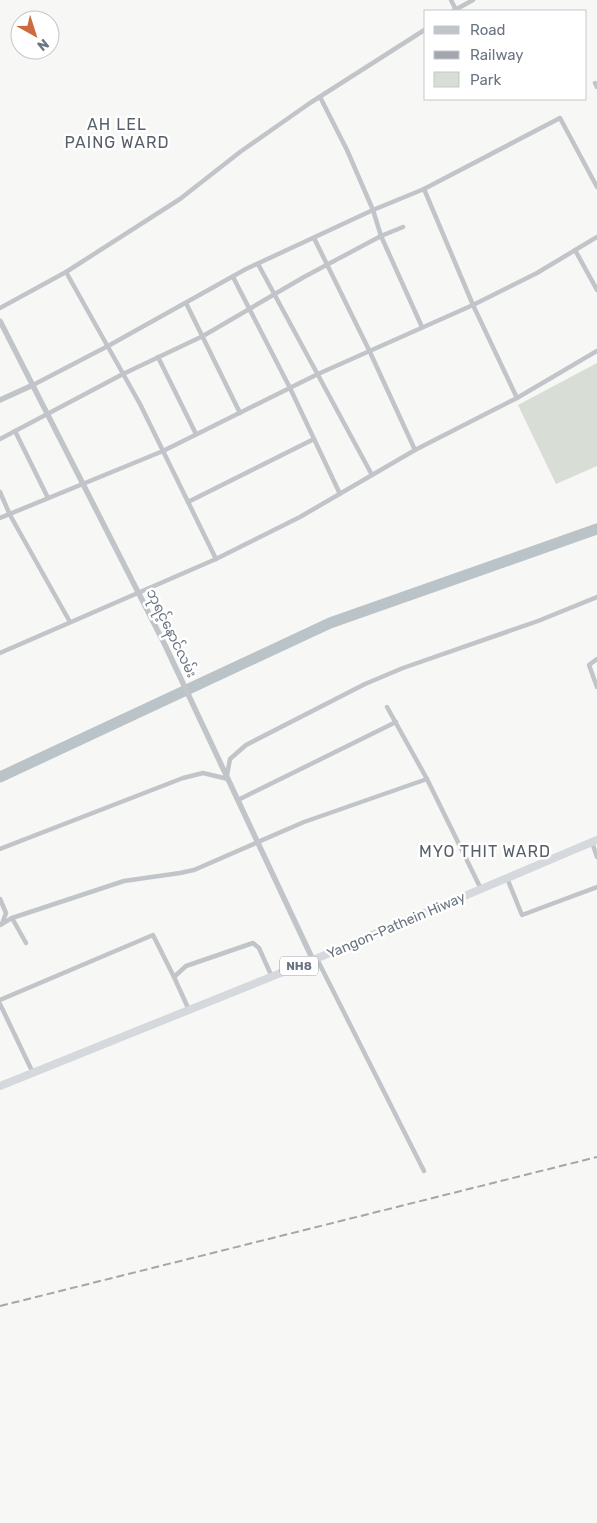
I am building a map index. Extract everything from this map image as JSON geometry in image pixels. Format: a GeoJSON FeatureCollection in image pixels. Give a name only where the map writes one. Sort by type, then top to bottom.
{"type":"FeatureCollection","features":[{"type":"Feature","properties":{"kind":"highway","name":"Yangon-Pathein Hiway"},"geometry":{"type":"LineString","coordinates":[[0,1086],[272,977],[595,841]]}},
{"type":"Feature","properties":{"kind":"street"},"geometry":{"type":"LineString","coordinates":[[456,10],[473,0]]}},
{"type":"Feature","properties":{"kind":"street"},"geometry":{"type":"LineString","coordinates":[[0,308],[66,272],[180,199],[240,152],[313,101],[424,30]]}},
{"type":"Feature","properties":{"kind":"street"},"geometry":{"type":"LineString","coordinates":[[320,97],[347,150],[373,210],[381,236],[422,327]]}},
{"type":"Feature","properties":{"kind":"street"},"geometry":{"type":"LineString","coordinates":[[0,400],[108,346],[258,264],[373,210],[424,189],[560,118],[597,188]]}},
{"type":"Feature","properties":{"kind":"street"},"geometry":{"type":"LineString","coordinates":[[424,189],[473,305],[517,398]]}},
{"type":"Feature","properties":{"kind":"street"},"geometry":{"type":"LineString","coordinates":[[0,439],[123,374],[203,336],[327,265],[381,236],[404,227]]}},
{"type":"Feature","properties":{"kind":"street"},"geometry":{"type":"LineString","coordinates":[[314,238],[415,450]]}},
{"type":"Feature","properties":{"kind":"street"},"geometry":{"type":"LineString","coordinates":[[0,518],[163,450],[369,350],[473,305],[537,274],[597,238]]}},
{"type":"Feature","properties":{"kind":"street"},"geometry":{"type":"LineString","coordinates":[[575,250],[597,290]]}},
{"type":"Feature","properties":{"kind":"street"},"geometry":{"type":"LineString","coordinates":[[258,264],[372,475]]}},
{"type":"Feature","properties":{"kind":"street"},"geometry":{"type":"LineString","coordinates":[[66,272],[163,450],[216,558]]}},
{"type":"Feature","properties":{"kind":"street"},"geometry":{"type":"LineString","coordinates":[[233,277],[290,388],[340,494]]}},
{"type":"Feature","properties":{"kind":"street"},"geometry":{"type":"LineString","coordinates":[[186,303],[240,413]]}},
{"type":"Feature","properties":{"kind":"street","name":"ဘုရင့်နောင်လမ်း"},"geometry":{"type":"LineString","coordinates":[[0,321],[165,645],[257,842],[315,959]]}},
{"type":"Feature","properties":{"kind":"street"},"geometry":{"type":"LineString","coordinates":[[0,653],[216,558],[300,518],[415,450],[517,398],[597,352]]}},
{"type":"Feature","properties":{"kind":"street"},"geometry":{"type":"LineString","coordinates":[[158,357],[196,434]]}},
{"type":"Feature","properties":{"kind":"street"},"geometry":{"type":"LineString","coordinates":[[14,432],[48,498]]}},
{"type":"Feature","properties":{"kind":"street"},"geometry":{"type":"LineString","coordinates":[[188,502],[314,439]]}},
{"type":"Feature","properties":{"kind":"street"},"geometry":{"type":"LineString","coordinates":[[0,492],[10,515],[70,622]]}},
{"type":"Feature","properties":{"kind":"street"},"geometry":{"type":"LineString","coordinates":[[0,849],[182,778],[203,773],[227,776],[230,759],[246,745],[365,684],[403,668],[538,621],[597,598]]}},
{"type":"Feature","properties":{"kind":"street"},"geometry":{"type":"LineString","coordinates":[[597,659],[588,665],[597,688]]}},
{"type":"Feature","properties":{"kind":"street"},"geometry":{"type":"LineString","coordinates":[[387,707],[427,779],[481,889]]}},
{"type":"Feature","properties":{"kind":"street"},"geometry":{"type":"LineString","coordinates":[[238,800],[396,722]]}},
{"type":"Feature","properties":{"kind":"street"},"geometry":{"type":"LineString","coordinates":[[1,925],[12,918],[124,881],[194,870],[304,822],[427,779]]}},
{"type":"Feature","properties":{"kind":"street"},"geometry":{"type":"LineString","coordinates":[[595,841],[597,857]]}},
{"type":"Feature","properties":{"kind":"street"},"geometry":{"type":"LineString","coordinates":[[507,878],[522,915],[597,888]]}},
{"type":"Feature","properties":{"kind":"street"},"geometry":{"type":"LineString","coordinates":[[0,899],[6,913],[1,925]]}},
{"type":"Feature","properties":{"kind":"street"},"geometry":{"type":"LineString","coordinates":[[12,918],[26,943]]}},
{"type":"Feature","properties":{"kind":"street"},"geometry":{"type":"LineString","coordinates":[[0,1000],[153,935],[189,1010]]}},
{"type":"Feature","properties":{"kind":"street"},"geometry":{"type":"LineString","coordinates":[[174,977],[186,966],[253,943],[259,948],[272,977]]}},
{"type":"Feature","properties":{"kind":"street"},"geometry":{"type":"LineString","coordinates":[[315,959],[424,1171]]}},
{"type":"Feature","properties":{"kind":"street"},"geometry":{"type":"LineString","coordinates":[[0,1004],[33,1073]]}},
{"type":"Feature","properties":{"kind":"green space"},"geometry":{"type":"Polygon","coordinates":[[[597,363],[597,466],[556,484],[518,405],[597,363]]]}},
{"type":"Feature","properties":{"kind":"waterway"},"geometry":{"type":"LineString","coordinates":[[0,777],[330,623],[597,529]]}},
{"type":"Feature","properties":{"kind":"railway"},"geometry":{"type":"LineString","coordinates":[[0,1306],[597,1157]]}},
{"type":"Feature","properties":{"kind":"district","name":"AH LEL PAING WARD"},"geometry":{"type":"Point","coordinates":[117,133]}},
{"type":"Feature","properties":{"kind":"district","name":"MYO THIT WARD"},"geometry":{"type":"Point","coordinates":[485,851]}}]}
